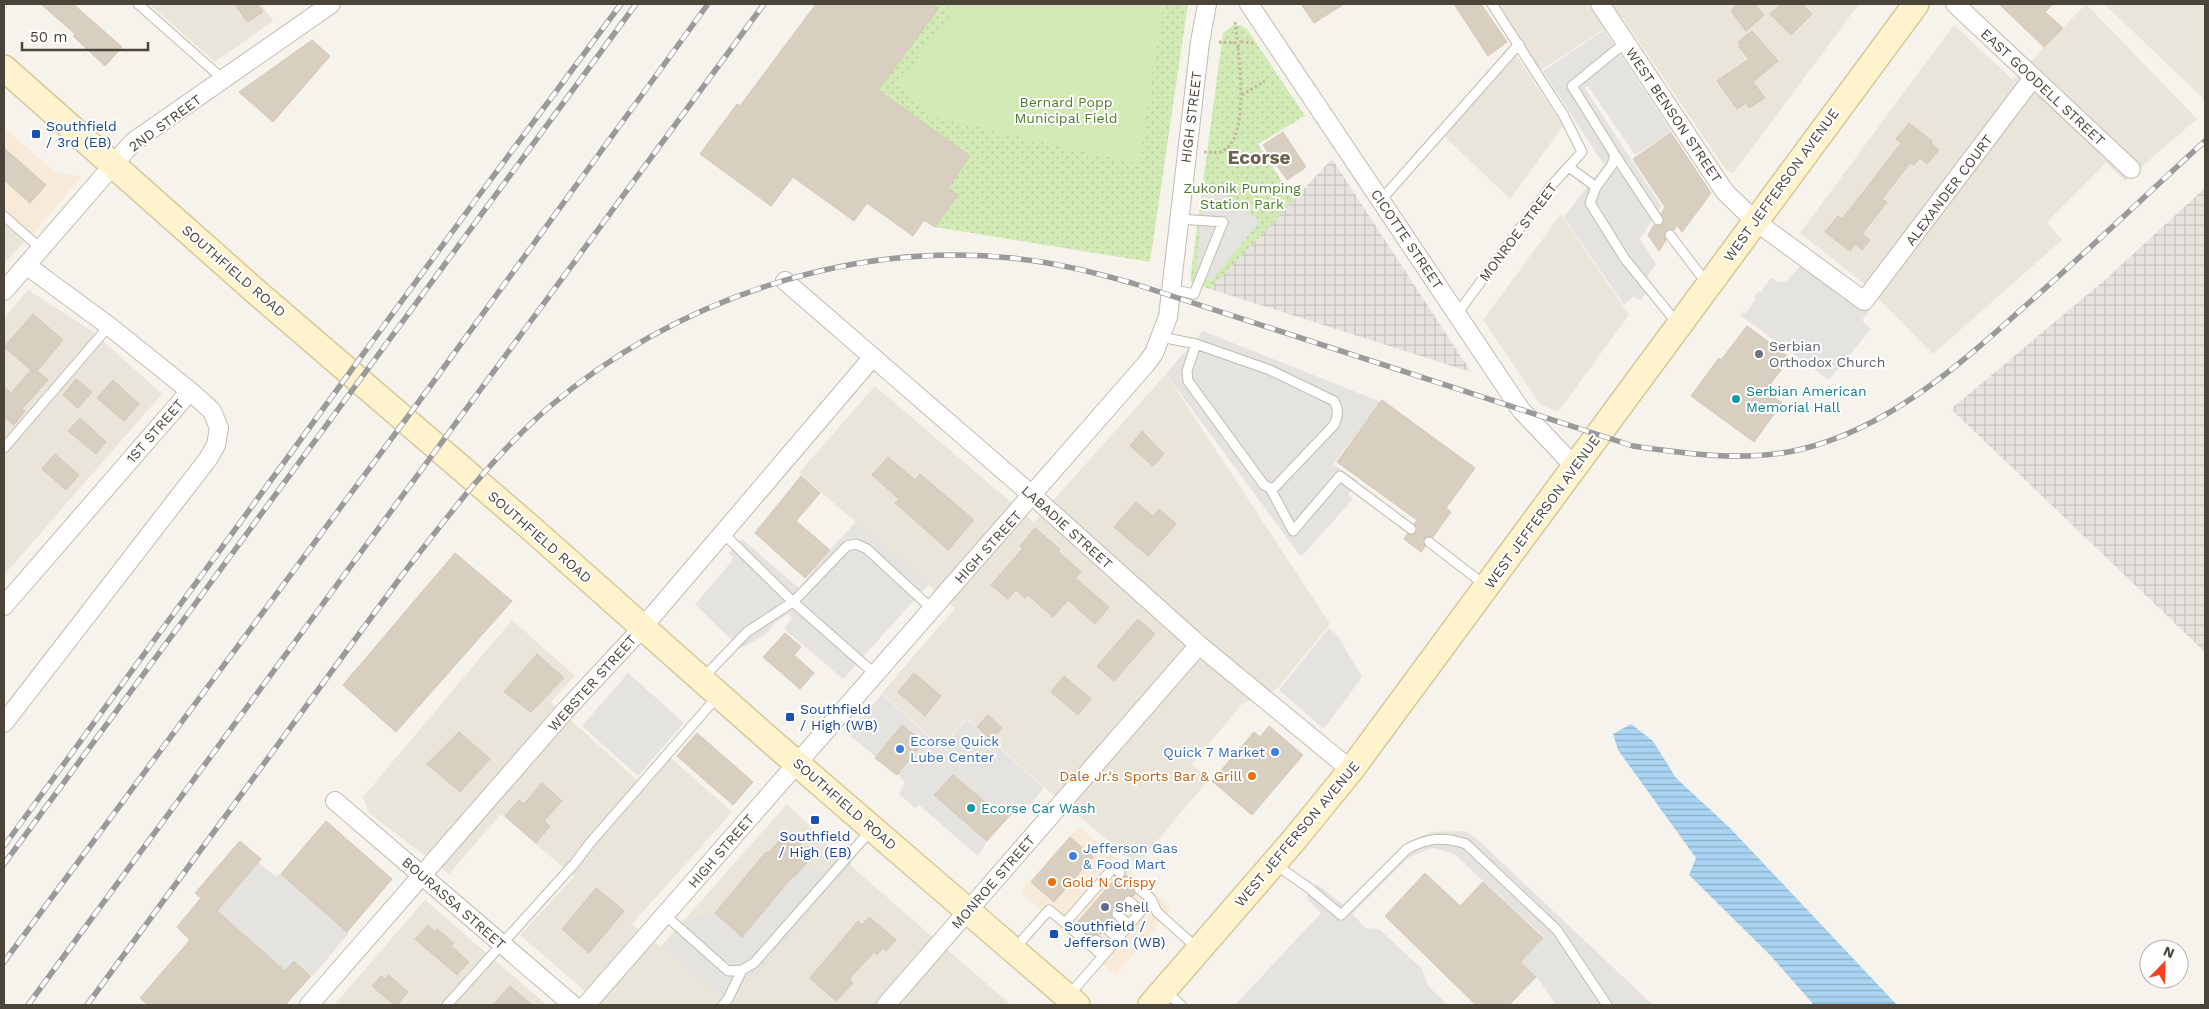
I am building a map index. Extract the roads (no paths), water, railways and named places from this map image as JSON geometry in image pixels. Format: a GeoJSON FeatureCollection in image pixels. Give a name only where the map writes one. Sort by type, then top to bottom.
{"type":"FeatureCollection","features":[{"type":"Feature","properties":{"kind":"main road","name":"WEST JEFFERSON AVENUE"},"geometry":{"type":"LineString","coordinates":[[1165,1000],[1200,950],[1351,770],[1916,4]]}},
{"type":"Feature","properties":{"kind":"main road","name":"SOUTHFIELD ROAD"},"geometry":{"type":"LineString","coordinates":[[4,68],[254,290],[1072,1001]]}},
{"type":"Feature","properties":{"kind":"street","name":"2ND STREET"},"geometry":{"type":"LineString","coordinates":[[4,291],[134,142],[331,4]]}},
{"type":"Feature","properties":{"kind":"street","name":"HIGH STREET"},"geometry":{"type":"LineString","coordinates":[[586,1005],[874,674],[1033,496],[1154,353],[1168,317],[1200,42],[1207,4]]}},
{"type":"Feature","properties":{"kind":"street","name":"CICOTTE STREET"},"geometry":{"type":"LineString","coordinates":[[1249,4],[1521,410],[1575,467]]}},
{"type":"Feature","properties":{"kind":"street","name":"WEST BENSON STREET"},"geometry":{"type":"LineString","coordinates":[[1600,4],[1725,192],[1755,221],[1864,301]]}},
{"type":"Feature","properties":{"kind":"street","name":"EAST GOODELL STREET"},"geometry":{"type":"LineString","coordinates":[[1955,4],[2131,169]]}},
{"type":"Feature","properties":{"kind":"street","name":"ALEXANDER COURT"},"geometry":{"type":"LineString","coordinates":[[1864,301],[2033,78]]}},
{"type":"Feature","properties":{"kind":"street","name":"1ST STREET"},"geometry":{"type":"LineString","coordinates":[[4,606],[190,391],[109,326],[26,266]]}},
{"type":"Feature","properties":{"kind":"street","name":"LABADIE STREET"},"geometry":{"type":"LineString","coordinates":[[785,281],[1033,496],[1200,645],[1351,770]]}},
{"type":"Feature","properties":{"kind":"street","name":"WEBSTER STREET"},"geometry":{"type":"LineString","coordinates":[[309,1005],[565,712],[643,627],[872,358]]}},
{"type":"Feature","properties":{"kind":"street"},"geometry":{"type":"LineString","coordinates":[[4,723],[208,459],[216,445],[219,428],[212,411],[190,391]]}},
{"type":"Feature","properties":{"kind":"street","name":"MONROE STREET"},"geometry":{"type":"LineString","coordinates":[[886,1005],[1200,645]]}},
{"type":"Feature","properties":{"kind":"street","name":"BOURASSA STREET"},"geometry":{"type":"LineString","coordinates":[[335,801],[573,1005]]}},
{"type":"Feature","properties":{"kind":"lane"},"geometry":{"type":"LineString","coordinates":[[1381,200],[1519,44],[1492,4]]}},
{"type":"Feature","properties":{"kind":"lane"},"geometry":{"type":"LineString","coordinates":[[142,5],[224,80]]}},
{"type":"Feature","properties":{"kind":"lane"},"geometry":{"type":"LineString","coordinates":[[1626,42],[1572,86],[1658,220]]}},
{"type":"Feature","properties":{"kind":"lane","name":"MONROE STREET"},"geometry":{"type":"LineString","coordinates":[[1457,314],[1551,186],[1582,152],[1564,116],[1519,44]]}},
{"type":"Feature","properties":{"kind":"lane"},"geometry":{"type":"LineString","coordinates":[[1615,154],[1612,165],[1596,187],[1590,203],[1625,259],[1678,325]]}},
{"type":"Feature","properties":{"kind":"lane"},"geometry":{"type":"LineString","coordinates":[[1569,167],[1596,187]]}},
{"type":"Feature","properties":{"kind":"lane"},"geometry":{"type":"LineString","coordinates":[[4,216],[40,248]]}},
{"type":"Feature","properties":{"kind":"lane"},"geometry":{"type":"LineString","coordinates":[[1171,289],[1194,294],[1223,222],[1179,219]]}},
{"type":"Feature","properties":{"kind":"lane"},"geometry":{"type":"LineString","coordinates":[[1670,235],[1708,285]]}},
{"type":"Feature","properties":{"kind":"lane"},"geometry":{"type":"LineString","coordinates":[[4,448],[109,326]]}},
{"type":"Feature","properties":{"kind":"lane"},"geometry":{"type":"LineString","coordinates":[[1161,337],[1196,344],[1285,376],[1334,401],[1338,407],[1338,416],[1334,426],[1275,487],[1270,488]]}},
{"type":"Feature","properties":{"kind":"lane"},"geometry":{"type":"LineString","coordinates":[[1196,344],[1187,372],[1188,381],[1264,485],[1270,488],[1293,531],[1340,476],[1411,529]]}},
{"type":"Feature","properties":{"kind":"lane"},"geometry":{"type":"LineString","coordinates":[[723,533],[792,602],[874,674]]}},
{"type":"Feature","properties":{"kind":"lane"},"geometry":{"type":"LineString","coordinates":[[1429,542],[1487,587]]}},
{"type":"Feature","properties":{"kind":"lane"},"geometry":{"type":"LineString","coordinates":[[448,1005],[503,944],[710,687],[747,632],[792,602],[847,546],[856,544],[867,549],[932,609]]}},
{"type":"Feature","properties":{"kind":"lane"},"geometry":{"type":"LineString","coordinates":[[665,915],[728,971],[742,970],[754,963],[872,828]]}},
{"type":"Feature","properties":{"kind":"lane"},"geometry":{"type":"LineString","coordinates":[[1274,863],[1309,888],[1341,916],[1407,849],[1420,842],[1437,838],[1466,844],[1556,930],[1607,1005]]}},
{"type":"Feature","properties":{"kind":"lane"},"geometry":{"type":"LineString","coordinates":[[1067,920],[1079,905],[1095,895],[1107,882],[1114,867],[1120,873]]}},
{"type":"Feature","properties":{"kind":"lane"},"geometry":{"type":"LineString","coordinates":[[1139,889],[1151,899],[1157,912],[1200,950]]}},
{"type":"Feature","properties":{"kind":"lane"},"geometry":{"type":"LineString","coordinates":[[1072,1001],[1106,953],[1151,899]]}},
{"type":"Feature","properties":{"kind":"lane"},"geometry":{"type":"LineString","coordinates":[[1129,901],[1141,911]]}},
{"type":"Feature","properties":{"kind":"lane"},"geometry":{"type":"LineString","coordinates":[[1079,905],[1087,912]]}},
{"type":"Feature","properties":{"kind":"lane"},"geometry":{"type":"LineString","coordinates":[[1013,950],[1049,910],[1067,920],[1106,953]]}},
{"type":"Feature","properties":{"kind":"lane"},"geometry":{"type":"LineString","coordinates":[[1117,914],[1129,925]]}},
{"type":"Feature","properties":{"kind":"lane"},"geometry":{"type":"LineString","coordinates":[[1067,920],[1077,923]]}},
{"type":"Feature","properties":{"kind":"lane"},"geometry":{"type":"LineString","coordinates":[[1106,928],[1118,939]]}},
{"type":"Feature","properties":{"kind":"lane"},"geometry":{"type":"LineString","coordinates":[[1096,940],[1106,953]]}},
{"type":"Feature","properties":{"kind":"lane"},"geometry":{"type":"LineString","coordinates":[[722,1005],[728,999],[742,970]]}},
{"type":"Feature","properties":{"kind":"water"},"geometry":{"type":"Polygon","coordinates":[[[1631,724],[1653,741],[1676,778],[1730,828],[1897,1005],[1814,1005],[1770,955],[1689,875],[1696,858],[1618,750],[1613,734],[1631,724]]]}},
{"type":"Feature","properties":{"kind":"railway"},"geometry":{"type":"LineString","coordinates":[[4,846],[621,4]]}},
{"type":"Feature","properties":{"kind":"railway"},"geometry":{"type":"LineString","coordinates":[[4,864],[636,4]]}},
{"type":"Feature","properties":{"kind":"railway"},"geometry":{"type":"LineString","coordinates":[[4,962],[426,392],[708,4]]}},
{"type":"Feature","properties":{"kind":"railway"},"geometry":{"type":"LineString","coordinates":[[28,1005],[764,4]]}},
{"type":"Feature","properties":{"kind":"railway"},"geometry":{"type":"LineString","coordinates":[[87,1005],[403,574],[490,466],[548,408],[597,370],[650,337],[706,309],[765,287],[826,270],[887,259],[950,255],[1012,258],[1042,262],[1132,283],[1633,446],[1715,456],[1778,454],[1832,440],[1864,426],[1924,390],[1980,346],[2076,261],[2205,141]]}},
{"type":"Feature","properties":{"kind":"place","name":"Southfield / 3rd (EB)"},"geometry":{"type":"Point","coordinates":[36,134]}},
{"type":"Feature","properties":{"kind":"place","name":"Serbian Orthodox Church"},"geometry":{"type":"Point","coordinates":[1759,354]}},
{"type":"Feature","properties":{"kind":"place","name":"Serbian American Memorial Hall"},"geometry":{"type":"Point","coordinates":[1736,399]}},
{"type":"Feature","properties":{"kind":"place","name":"Southfield / High (WB)"},"geometry":{"type":"Point","coordinates":[790,717]}},
{"type":"Feature","properties":{"kind":"place","name":"Ecorse Quick Lube Center"},"geometry":{"type":"Point","coordinates":[900,749]}},
{"type":"Feature","properties":{"kind":"place","name":"Quick 7 Market"},"geometry":{"type":"Point","coordinates":[1275,752]}},
{"type":"Feature","properties":{"kind":"place","name":"Dale Jr.'s Sports Bar & Grill"},"geometry":{"type":"Point","coordinates":[1252,776]}},
{"type":"Feature","properties":{"kind":"place","name":"Ecorse Car Wash"},"geometry":{"type":"Point","coordinates":[971,808]}},
{"type":"Feature","properties":{"kind":"place","name":"Southfield / High (EB)"},"geometry":{"type":"Point","coordinates":[815,820]}},
{"type":"Feature","properties":{"kind":"place","name":"Jefferson Gas & Food Mart"},"geometry":{"type":"Point","coordinates":[1073,856]}},
{"type":"Feature","properties":{"kind":"place","name":"Gold N Crispy"},"geometry":{"type":"Point","coordinates":[1052,882]}},
{"type":"Feature","properties":{"kind":"place","name":"Shell"},"geometry":{"type":"Point","coordinates":[1105,907]}},
{"type":"Feature","properties":{"kind":"place","name":"Southfield / Jefferson (WB)"},"geometry":{"type":"Point","coordinates":[1054,934]}},
{"type":"Feature","properties":{"kind":"district","name":"Ecorse"},"geometry":{"type":"Point","coordinates":[1259,157]}},
{"type":"Feature","properties":{"kind":"park label","name":"Bernard Popp Municipal Field"},"geometry":{"type":"Point","coordinates":[1066,110]}},
{"type":"Feature","properties":{"kind":"park label","name":"Zukonik Pumping Station Park"},"geometry":{"type":"Point","coordinates":[1242,196]}}]}
